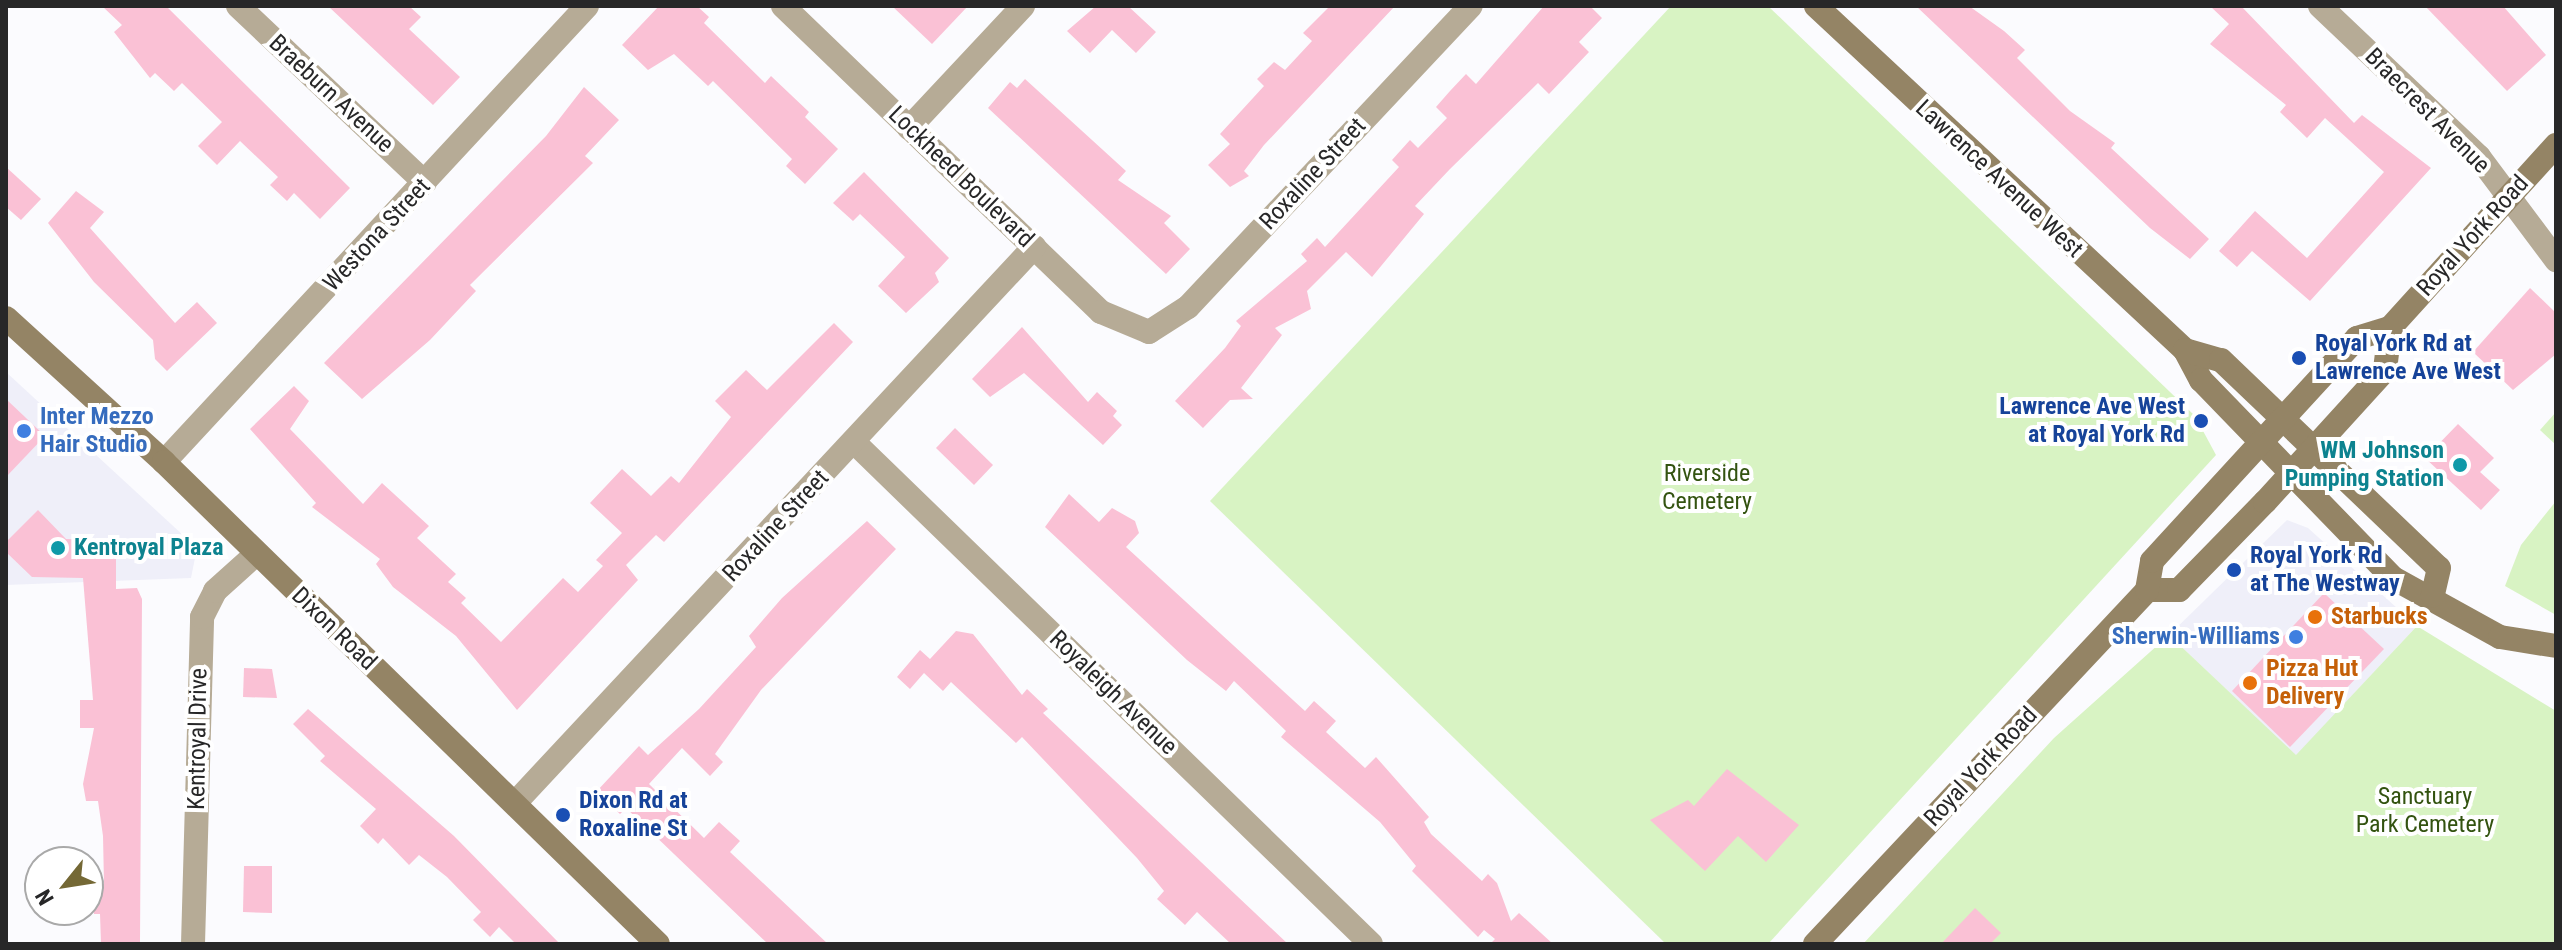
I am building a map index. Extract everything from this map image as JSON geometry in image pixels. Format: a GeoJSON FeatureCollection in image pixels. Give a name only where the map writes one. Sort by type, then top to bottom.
{"type":"FeatureCollection","features":[{"type":"Feature","properties":{"kind":"main road","name":"Lawrence Avenue West"},"geometry":{"type":"LineString","coordinates":[[1816,6],[2185,350],[2201,380],[2289,475],[2393,578],[2416,597],[2433,595],[2500,637],[2556,646]]}},
{"type":"Feature","properties":{"kind":"main road","name":"Royal York Road"},"geometry":{"type":"LineString","coordinates":[[1815,944],[2147,590],[2152,561],[2357,338],[2390,328],[2556,145]]}},
{"type":"Feature","properties":{"kind":"main road","name":"Dixon Road"},"geometry":{"type":"LineString","coordinates":[[6,318],[164,462],[255,555],[658,944]]}},
{"type":"Feature","properties":{"kind":"main road"},"geometry":{"type":"LineString","coordinates":[[2147,590],[2179,590],[2314,449],[2385,370],[2390,328]]}},
{"type":"Feature","properties":{"kind":"main road","name":"Lawrence Avenue West"},"geometry":{"type":"LineString","coordinates":[[2185,350],[2221,360],[2439,568],[2433,595]]}},
{"type":"Feature","properties":{"kind":"street","name":"Braeburn Avenue"},"geometry":{"type":"LineString","coordinates":[[238,6],[425,183]]}},
{"type":"Feature","properties":{"kind":"street","name":"Westona Street"},"geometry":{"type":"LineString","coordinates":[[164,462],[587,6]]}},
{"type":"Feature","properties":{"kind":"street","name":"Lockheed Boulevard"},"geometry":{"type":"LineString","coordinates":[[783,6],[1101,312],[1149,332]]}},
{"type":"Feature","properties":{"kind":"street"},"geometry":{"type":"LineString","coordinates":[[909,128],[1023,6]]}},
{"type":"Feature","properties":{"kind":"street","name":"Roxaline Street"},"geometry":{"type":"LineString","coordinates":[[1149,332],[1188,307],[1471,6]]}},
{"type":"Feature","properties":{"kind":"street","name":"Braecrest Avenue"},"geometry":{"type":"LineString","coordinates":[[2320,6],[2479,157],[2556,260]]}},
{"type":"Feature","properties":{"kind":"street","name":"Roxaline Street"},"geometry":{"type":"LineString","coordinates":[[515,803],[855,443],[1034,247]]}},
{"type":"Feature","properties":{"kind":"street","name":"Royaleigh Avenue"},"geometry":{"type":"LineString","coordinates":[[855,443],[1371,944]]}},
{"type":"Feature","properties":{"kind":"street","name":"Kentroyal Drive"},"geometry":{"type":"LineString","coordinates":[[193,944],[202,617],[215,591],[255,555]]}},
{"type":"Feature","properties":{"kind":"shaded area"},"geometry":{"type":"Polygon","coordinates":[[[6,372],[197,548],[191,578],[6,585],[6,372]]]}},
{"type":"Feature","properties":{"kind":"shaded area"},"geometry":{"type":"Polygon","coordinates":[[[2287,520],[2308,528],[2417,626],[2296,756],[2169,635],[2287,520]]]}},
{"type":"Feature","properties":{"kind":"green space","name":"Riverside Cemetery"},"geometry":{"type":"Polygon","coordinates":[[[1671,6],[1768,6],[2195,416],[2216,455],[1768,944],[1666,944],[1210,501],[1671,6]]]}},
{"type":"Feature","properties":{"kind":"green space"},"geometry":{"type":"Polygon","coordinates":[[[2556,412],[2556,445],[2540,430],[2556,412]]]}},
{"type":"Feature","properties":{"kind":"green space"},"geometry":{"type":"Polygon","coordinates":[[[2556,501],[2556,615],[2505,586],[2521,545],[2556,501]]]}},
{"type":"Feature","properties":{"kind":"green space","name":"Sanctuary Park Cemetery"},"geometry":{"type":"Polygon","coordinates":[[[2417,626],[2556,711],[2556,944],[1863,944],[2054,738],[2169,635],[2296,755],[2417,626]]]}},
{"type":"Feature","properties":{"kind":"building"},"geometry":{"type":"Polygon","coordinates":[[[102,6],[166,6],[350,188],[320,219],[294,193],[287,201],[270,185],[278,177],[240,141],[217,165],[198,146],[222,122],[182,83],[174,91],[155,73],[150,78],[114,32],[122,25],[102,6]]]}},
{"type":"Feature","properties":{"kind":"building"},"geometry":{"type":"Polygon","coordinates":[[[328,6],[409,6],[421,17],[409,29],[460,77],[433,105],[328,6]]]}},
{"type":"Feature","properties":{"kind":"building"},"geometry":{"type":"Polygon","coordinates":[[[659,6],[697,6],[709,17],[704,23],[765,83],[771,76],[809,112],[805,117],[838,149],[805,184],[786,166],[792,159],[713,81],[708,86],[674,54],[648,70],[622,45],[659,6]]]}},
{"type":"Feature","properties":{"kind":"building"},"geometry":{"type":"Polygon","coordinates":[[[892,6],[968,6],[932,44],[892,6]]]}},
{"type":"Feature","properties":{"kind":"building"},"geometry":{"type":"Polygon","coordinates":[[[1096,6],[1128,6],[1156,32],[1136,53],[1112,30],[1090,53],[1067,31],[1096,6]]]}},
{"type":"Feature","properties":{"kind":"building"},"geometry":{"type":"Polygon","coordinates":[[[1330,6],[1395,6],[1264,145],[1244,171],[1249,176],[1230,187],[1208,165],[1230,144],[1220,134],[1264,86],[1257,79],[1274,62],[1285,70],[1312,41],[1303,33],[1330,6]]]}},
{"type":"Feature","properties":{"kind":"building"},"geometry":{"type":"Polygon","coordinates":[[[1544,6],[1590,6],[1602,18],[1579,42],[1589,52],[1549,94],[1538,83],[1450,169],[1415,206],[1424,214],[1372,277],[1346,252],[1307,291],[1311,309],[1275,328],[1282,335],[1241,388],[1253,399],[1230,400],[1203,428],[1175,401],[1225,348],[1241,326],[1236,321],[1307,261],[1301,254],[1317,238],[1325,247],[1399,167],[1392,160],[1410,140],[1418,148],[1447,118],[1436,107],[1450,91],[1466,74],[1476,84],[1544,6]]]}},
{"type":"Feature","properties":{"kind":"building"},"geometry":{"type":"Polygon","coordinates":[[[1916,6],[1969,6],[2004,31],[2025,50],[2017,58],[2070,111],[2115,143],[2111,148],[2209,239],[2190,259],[2150,228],[1916,6]]]}},
{"type":"Feature","properties":{"kind":"building"},"geometry":{"type":"Polygon","coordinates":[[[2210,6],[2241,6],[2354,123],[2362,115],[2431,168],[2310,301],[2252,251],[2237,267],[2219,251],[2255,211],[2307,258],[2384,172],[2325,118],[2307,138],[2280,112],[2286,105],[2210,44],[2229,24],[2210,6]]]}},
{"type":"Feature","properties":{"kind":"building"},"geometry":{"type":"Polygon","coordinates":[[[2425,6],[2503,6],[2546,55],[2507,91],[2425,6]]]}},
{"type":"Feature","properties":{"kind":"building"},"geometry":{"type":"Polygon","coordinates":[[[1025,79],[1126,171],[1118,180],[1171,216],[1164,223],[1190,249],[1166,274],[988,108],[1010,82],[1017,88],[1025,79]]]}},
{"type":"Feature","properties":{"kind":"building"},"geometry":{"type":"Polygon","coordinates":[[[584,87],[619,120],[585,156],[593,163],[470,285],[476,291],[430,340],[362,399],[324,363],[546,136],[584,87]]]}},
{"type":"Feature","properties":{"kind":"building"},"geometry":{"type":"Polygon","coordinates":[[[6,167],[41,199],[21,220],[6,207],[6,167]]]}},
{"type":"Feature","properties":{"kind":"building"},"geometry":{"type":"Polygon","coordinates":[[[864,172],[949,258],[935,273],[939,282],[906,313],[878,286],[905,257],[860,214],[853,221],[833,203],[864,172]]]}},
{"type":"Feature","properties":{"kind":"building"},"geometry":{"type":"Polygon","coordinates":[[[76,191],[104,212],[90,228],[175,323],[197,302],[217,323],[167,371],[155,359],[153,340],[94,282],[48,223],[76,191]]]}},
{"type":"Feature","properties":{"kind":"building"},"geometry":{"type":"Polygon","coordinates":[[[2530,288],[2556,313],[2556,354],[2513,390],[2473,352],[2530,288]]]}},
{"type":"Feature","properties":{"kind":"building"},"geometry":{"type":"Polygon","coordinates":[[[834,323],[853,342],[664,542],[656,535],[626,565],[638,580],[517,710],[456,636],[393,587],[376,564],[380,559],[312,507],[316,503],[250,429],[294,386],[309,401],[290,429],[363,504],[382,483],[429,526],[417,538],[456,574],[448,582],[466,598],[461,603],[501,642],[563,578],[578,592],[603,566],[596,560],[622,533],[590,503],[622,469],[651,496],[671,476],[679,483],[731,417],[715,401],[746,370],[767,390],[834,323]]]}},
{"type":"Feature","properties":{"kind":"building"},"geometry":{"type":"Polygon","coordinates":[[[1022,327],[1088,402],[1097,392],[1117,411],[1113,416],[1122,425],[1103,445],[1024,373],[990,397],[972,379],[1022,327]]]}},
{"type":"Feature","properties":{"kind":"building"},"geometry":{"type":"Polygon","coordinates":[[[6,399],[45,436],[6,477],[6,399]]]}},
{"type":"Feature","properties":{"kind":"building","name":"WM Johnson Pumping Station"},"geometry":{"type":"Polygon","coordinates":[[[2458,424],[2494,458],[2480,472],[2500,490],[2481,510],[2425,458],[2458,424]]]}},
{"type":"Feature","properties":{"kind":"building"},"geometry":{"type":"Polygon","coordinates":[[[955,428],[993,465],[974,485],[936,448],[955,428]]]}},
{"type":"Feature","properties":{"kind":"building"},"geometry":{"type":"Polygon","coordinates":[[[1069,494],[1099,522],[1112,508],[1135,521],[1139,533],[1126,547],[1305,711],[1314,701],[1336,721],[1326,732],[1365,768],[1376,757],[1429,817],[1424,822],[1431,834],[1482,881],[1488,874],[1497,883],[1511,921],[1519,913],[1553,944],[1490,944],[1495,939],[1484,930],[1478,937],[1412,871],[1416,866],[1380,822],[1281,737],[1286,731],[1234,681],[1226,691],[1187,660],[1045,527],[1069,494]]]}},
{"type":"Feature","properties":{"kind":"building"},"geometry":{"type":"Polygon","coordinates":[[[38,510],[66,539],[103,540],[116,554],[116,589],[137,588],[142,599],[140,944],[101,944],[100,926],[104,926],[103,836],[98,801],[86,801],[83,784],[94,728],[80,728],[80,700],[93,700],[83,578],[32,577],[6,552],[6,542],[38,510]]]}},
{"type":"Feature","properties":{"kind":"building"},"geometry":{"type":"Polygon","coordinates":[[[867,521],[896,549],[761,690],[715,754],[723,762],[710,776],[682,748],[649,784],[704,838],[719,822],[740,841],[730,852],[828,944],[768,944],[626,808],[620,814],[596,792],[639,746],[648,755],[699,709],[756,647],[749,636],[782,598],[867,521]]]}},
{"type":"Feature","properties":{"kind":"building"},"geometry":{"type":"Polygon","coordinates":[[[2324,593],[2384,649],[2290,747],[2232,691],[2324,593]]]}},
{"type":"Feature","properties":{"kind":"building"},"geometry":{"type":"Polygon","coordinates":[[[956,631],[973,634],[1022,695],[1027,689],[1048,709],[1043,713],[1288,944],[1231,944],[1197,912],[1185,925],[1157,899],[1164,891],[1137,858],[1022,737],[1016,743],[951,682],[943,691],[924,673],[910,689],[897,677],[920,650],[930,659],[956,631]]]}},
{"type":"Feature","properties":{"kind":"building"},"geometry":{"type":"Polygon","coordinates":[[[244,668],[272,669],[277,698],[243,697],[244,668]]]}},
{"type":"Feature","properties":{"kind":"building"},"geometry":{"type":"Polygon","coordinates":[[[308,709],[454,836],[560,944],[516,944],[499,927],[490,937],[473,920],[481,912],[447,877],[419,855],[409,865],[383,838],[378,844],[360,826],[376,809],[320,761],[325,756],[293,724],[308,709]]]}},
{"type":"Feature","properties":{"kind":"building"},"geometry":{"type":"Polygon","coordinates":[[[1727,769],[1799,825],[1766,862],[1738,836],[1705,871],[1650,820],[1688,800],[1694,806],[1727,769]]]}},
{"type":"Feature","properties":{"kind":"building"},"geometry":{"type":"Polygon","coordinates":[[[244,866],[272,866],[272,913],[243,912],[244,866]]]}},
{"type":"Feature","properties":{"kind":"building"},"geometry":{"type":"Polygon","coordinates":[[[1975,908],[2001,933],[1990,944],[1941,944],[1975,908]]]}},
{"type":"Feature","properties":{"kind":"place","name":"Royal York Rd at Lawrence Ave West"},"geometry":{"type":"Point","coordinates":[2299,358]}},
{"type":"Feature","properties":{"kind":"place","name":"Lawrence Ave West at Royal York Rd"},"geometry":{"type":"Point","coordinates":[2201,421]}},
{"type":"Feature","properties":{"kind":"place","name":"Inter Mezzo Hair Studio"},"geometry":{"type":"Point","coordinates":[24,431]}},
{"type":"Feature","properties":{"kind":"place","name":"WM Johnson Pumping Station"},"geometry":{"type":"Point","coordinates":[2460,465]}},
{"type":"Feature","properties":{"kind":"place","name":"Kentroyal Plaza"},"geometry":{"type":"Point","coordinates":[58,548]}},
{"type":"Feature","properties":{"kind":"place","name":"Royal York Rd at The Westway"},"geometry":{"type":"Point","coordinates":[2234,570]}},
{"type":"Feature","properties":{"kind":"place","name":"Starbucks"},"geometry":{"type":"Point","coordinates":[2315,617]}},
{"type":"Feature","properties":{"kind":"place","name":"Sherwin-Williams"},"geometry":{"type":"Point","coordinates":[2296,637]}},
{"type":"Feature","properties":{"kind":"place","name":"Pizza Hut Delivery"},"geometry":{"type":"Point","coordinates":[2250,683]}},
{"type":"Feature","properties":{"kind":"place","name":"Dixon Rd at Roxaline St"},"geometry":{"type":"Point","coordinates":[563,815]}}]}
